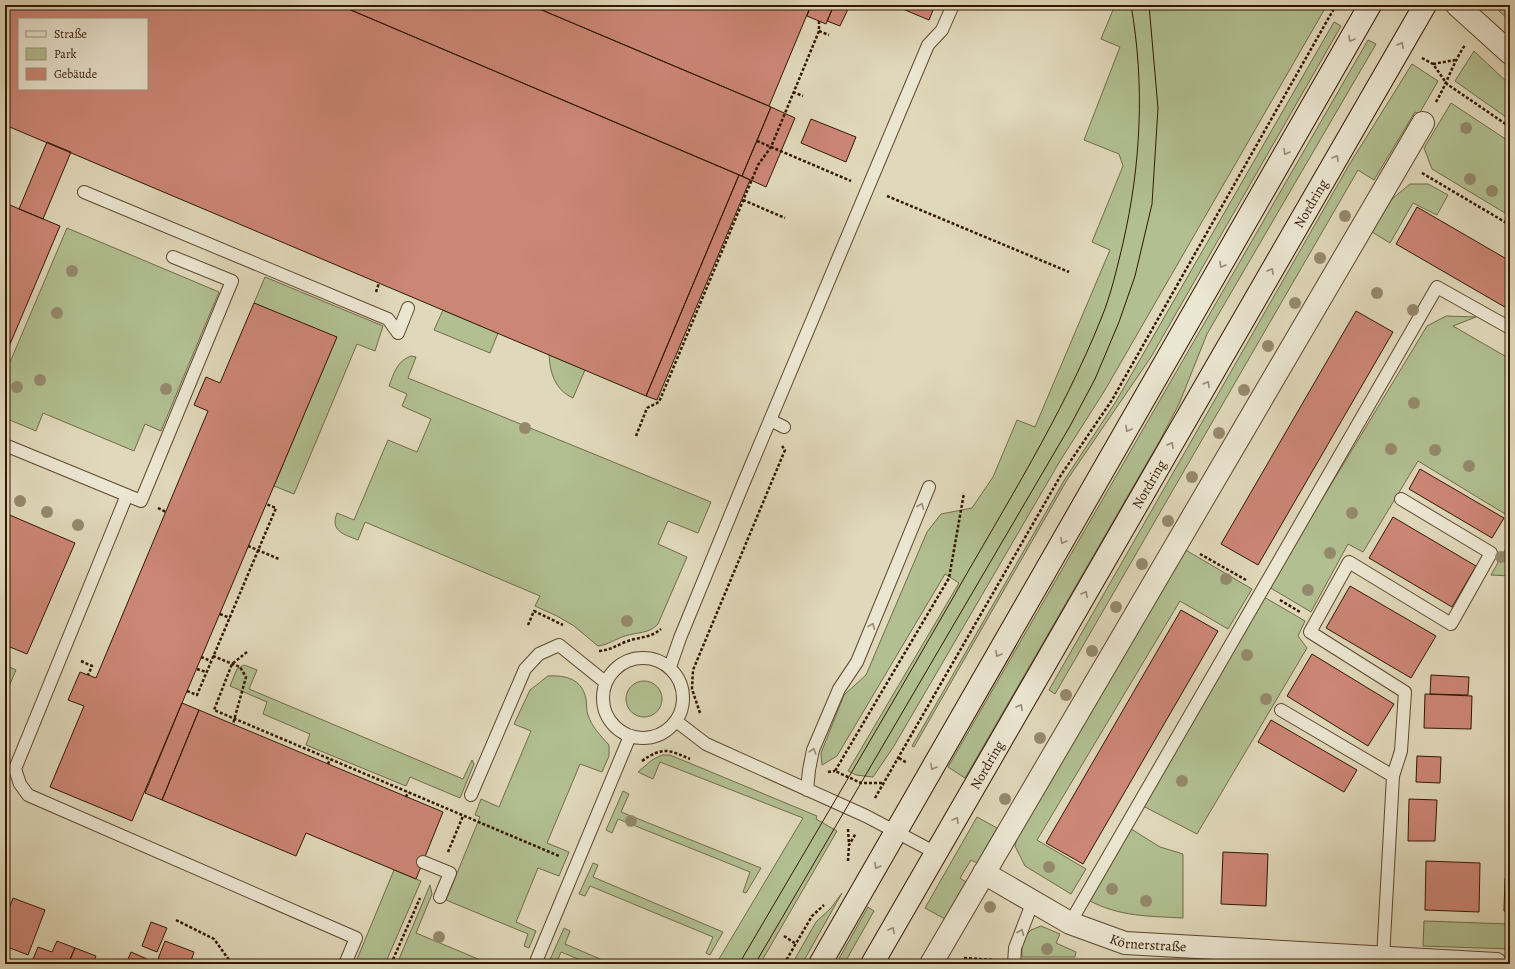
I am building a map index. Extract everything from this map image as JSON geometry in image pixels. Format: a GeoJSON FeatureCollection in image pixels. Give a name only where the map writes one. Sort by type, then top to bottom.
{"type":"FeatureCollection","features":[{"type":"Feature","properties":{"kind":"main road"},"geometry":{"type":"LineString","coordinates":[[820,964],[1370,5]]}},
{"type":"Feature","properties":{"kind":"main road","name":"Nordring"},"geometry":{"type":"LineString","coordinates":[[872,964],[1425,5]]}},
{"type":"Feature","properties":{"kind":"main road"},"geometry":{"type":"LineString","coordinates":[[1457,5],[1510,53]]}},
{"type":"Feature","properties":{"kind":"main road"},"geometry":{"type":"LineString","coordinates":[[931,964],[1423,123]]}},
{"type":"Feature","properties":{"kind":"main road","name":"Körnerstraße"},"geometry":{"type":"LineString","coordinates":[[984,873],[1070,923],[1125,943],[1347,960],[1383,958],[1496,964]]}},
{"type":"Feature","properties":{"kind":"lane"},"geometry":{"type":"LineString","coordinates":[[670,667],[680,638],[770,420],[928,45],[942,30],[952,5]]}},
{"type":"Feature","properties":{"kind":"lane"},"geometry":{"type":"LineString","coordinates":[[84,192],[388,319],[398,333],[408,308]]}},
{"type":"Feature","properties":{"kind":"lane"},"geometry":{"type":"LineString","coordinates":[[5,445],[141,501],[232,281],[173,257]]}},
{"type":"Feature","properties":{"kind":"lane"},"geometry":{"type":"LineString","coordinates":[[1070,923],[1437,287],[1510,328]]}},
{"type":"Feature","properties":{"kind":"lane"},"geometry":{"type":"LineString","coordinates":[[770,420],[784,427]]}},
{"type":"Feature","properties":{"kind":"lane"},"geometry":{"type":"LineString","coordinates":[[808,790],[809,770],[813,750],[839,689],[857,662],[930,487]]}},
{"type":"Feature","properties":{"kind":"lane"},"geometry":{"type":"LineString","coordinates":[[127,495],[15,769],[20,784],[28,795],[356,938],[345,964]]}},
{"type":"Feature","properties":{"kind":"lane"},"geometry":{"type":"LineString","coordinates":[[1383,958],[1393,776],[1401,751],[1405,692],[1310,632],[1349,562],[1451,624],[1491,553],[1401,499]]}},
{"type":"Feature","properties":{"kind":"lane"},"geometry":{"type":"LineString","coordinates":[[471,795],[525,669],[539,654],[559,646],[605,682]]}},
{"type":"Feature","properties":{"kind":"lane"},"geometry":{"type":"LineString","coordinates":[[635,658],[648,658],[660,661],[670,667],[677,676],[682,687],[684,698],[682,710],[676,721],[667,730],[656,736],[643,738],[630,736],[618,729],[609,719],[604,706],[603,693],[605,682],[614,670],[624,662],[635,658]]}},
{"type":"Feature","properties":{"kind":"lane"},"geometry":{"type":"LineString","coordinates":[[1281,710],[1393,776]]}},
{"type":"Feature","properties":{"kind":"lane"},"geometry":{"type":"LineString","coordinates":[[676,721],[706,744],[866,816],[936,853]]}},
{"type":"Feature","properties":{"kind":"lane"},"geometry":{"type":"LineString","coordinates":[[535,964],[578,864],[630,736]]}},
{"type":"Feature","properties":{"kind":"lane"},"geometry":{"type":"LineString","coordinates":[[432,866],[450,873],[440,897]]}},
{"type":"Feature","properties":{"kind":"lane"},"geometry":{"type":"LineString","coordinates":[[1014,964],[1015,948],[1033,901]]}},
{"type":"Feature","properties":{"kind":"path"},"geometry":{"type":"LineString","coordinates":[[848,865],[850,858],[849,845],[866,816],[882,783],[899,758],[1061,475],[1112,400],[1336,5]]}},
{"type":"Feature","properties":{"kind":"path"},"geometry":{"type":"LineString","coordinates":[[636,436],[647,408],[659,402],[671,378],[721,259],[758,165],[771,147],[819,31],[819,21]]}},
{"type":"Feature","properties":{"kind":"path"},"geometry":{"type":"LineString","coordinates":[[819,31],[829,35]]}},
{"type":"Feature","properties":{"kind":"path"},"geometry":{"type":"LineString","coordinates":[[1423,123],[1447,84],[1455,60],[1433,64],[1447,84],[1510,127]]}},
{"type":"Feature","properties":{"kind":"path"},"geometry":{"type":"LineString","coordinates":[[793,92],[803,96]]}},
{"type":"Feature","properties":{"kind":"path"},"geometry":{"type":"LineString","coordinates":[[757,141],[1069,272]]}},
{"type":"Feature","properties":{"kind":"path"},"geometry":{"type":"LineString","coordinates":[[1401,161],[1510,225]]}},
{"type":"Feature","properties":{"kind":"path"},"geometry":{"type":"LineString","coordinates":[[743,200],[785,218]]}},
{"type":"Feature","properties":{"kind":"path"},"geometry":{"type":"LineString","coordinates":[[702,717],[697,707],[692,689],[693,670],[784,450],[770,420]]}},
{"type":"Feature","properties":{"kind":"path"},"geometry":{"type":"LineString","coordinates":[[835,771],[949,578],[964,493]]}},
{"type":"Feature","properties":{"kind":"path"},"geometry":{"type":"LineString","coordinates":[[187,692],[197,695],[230,618],[276,508],[266,504]]}},
{"type":"Feature","properties":{"kind":"path"},"geometry":{"type":"LineString","coordinates":[[248,546],[279,560]]}},
{"type":"Feature","properties":{"kind":"path"},"geometry":{"type":"LineString","coordinates":[[528,624],[534,611],[566,627]]}},
{"type":"Feature","properties":{"kind":"path"},"geometry":{"type":"LineString","coordinates":[[220,614],[230,618]]}},
{"type":"Feature","properties":{"kind":"path"},"geometry":{"type":"LineString","coordinates":[[592,649],[598,651],[609,650],[626,642],[655,634],[662,629]]}},
{"type":"Feature","properties":{"kind":"path"},"geometry":{"type":"LineString","coordinates":[[248,652],[232,664],[214,710],[578,864]]}},
{"type":"Feature","properties":{"kind":"path"},"geometry":{"type":"LineString","coordinates":[[213,656],[240,667],[246,677],[236,719],[233,724]]}},
{"type":"Feature","properties":{"kind":"path"},"geometry":{"type":"LineString","coordinates":[[201,658],[211,661]]}},
{"type":"Feature","properties":{"kind":"path"},"geometry":{"type":"LineString","coordinates":[[197,669],[206,672]]}},
{"type":"Feature","properties":{"kind":"path"},"geometry":{"type":"LineString","coordinates":[[638,766],[649,756],[659,751],[668,750],[698,762]]}},
{"type":"Feature","properties":{"kind":"path"},"geometry":{"type":"LineString","coordinates":[[328,764],[330,759]]}},
{"type":"Feature","properties":{"kind":"path"},"geometry":{"type":"LineString","coordinates":[[809,770],[822,773],[835,771],[861,783],[882,783]]}},
{"type":"Feature","properties":{"kind":"path"},"geometry":{"type":"LineString","coordinates":[[406,797],[408,792]]}},
{"type":"Feature","properties":{"kind":"path"},"geometry":{"type":"LineString","coordinates":[[392,964],[432,866],[463,816]]}},
{"type":"Feature","properties":{"kind":"path"},"geometry":{"type":"LineString","coordinates":[[784,964],[812,916],[827,902]]}},
{"type":"Feature","properties":{"kind":"path"},"geometry":{"type":"LineString","coordinates":[[176,920],[214,939],[232,964]]}},
{"type":"Feature","properties":{"kind":"path"},"geometry":{"type":"LineString","coordinates":[[784,936],[796,944]]}},
{"type":"Feature","properties":{"kind":"green space"},"geometry":{"type":"Polygon","coordinates":[[[1115,5],[1327,5],[1105,390],[1060,461],[894,746],[873,777],[856,775],[848,771],[959,583],[945,574],[837,756],[822,765],[821,753],[844,695],[866,675],[927,532],[941,514],[972,508],[993,477],[1017,420],[1035,427],[1110,250],[1092,242],[1123,166],[1119,154],[1084,140],[1120,47],[1101,39],[1115,5]]]}},
{"type":"Feature","properties":{"kind":"green space"},"geometry":{"type":"Polygon","coordinates":[[[1500,5],[1510,5],[1510,21],[1499,11],[1500,5]]]}},
{"type":"Feature","properties":{"kind":"green space"},"geometry":{"type":"Polygon","coordinates":[[[1334,22],[1341,26],[1151,357],[1067,480],[914,747],[912,746],[1065,479],[1115,403],[1334,22]]]}},
{"type":"Feature","properties":{"kind":"green space"},"geometry":{"type":"Polygon","coordinates":[[[1368,40],[1376,44],[1207,334],[1179,404],[1159,442],[965,778],[948,767],[1368,40]]]}},
{"type":"Feature","properties":{"kind":"green space"},"geometry":{"type":"Polygon","coordinates":[[[1474,51],[1510,85],[1510,120],[1455,81],[1474,51]]]}},
{"type":"Feature","properties":{"kind":"green space"},"geometry":{"type":"Polygon","coordinates":[[[1412,64],[1438,81],[1419,114],[1415,112],[1374,180],[1358,170],[1055,694],[1049,690],[1349,165],[1412,64]]]}},
{"type":"Feature","properties":{"kind":"green space"},"geometry":{"type":"Polygon","coordinates":[[[1451,103],[1510,142],[1510,216],[1432,169],[1424,148],[1451,103]]]}},
{"type":"Feature","properties":{"kind":"green space"},"geometry":{"type":"Polygon","coordinates":[[[1410,184],[1428,184],[1448,195],[1437,215],[1413,203],[1390,243],[1372,232],[1392,199],[1410,184]]]}},
{"type":"Feature","properties":{"kind":"green space"},"geometry":{"type":"Polygon","coordinates":[[[67,228],[219,292],[161,431],[145,424],[134,451],[43,413],[36,431],[5,418],[5,374],[67,228]]]}},
{"type":"Feature","properties":{"kind":"green space"},"geometry":{"type":"Polygon","coordinates":[[[265,277],[383,326],[375,351],[357,344],[294,494],[274,486],[336,338],[254,303],[265,277]]]}},
{"type":"Feature","properties":{"kind":"green space"},"geometry":{"type":"Polygon","coordinates":[[[443,310],[498,333],[490,353],[434,330],[443,310]]]}},
{"type":"Feature","properties":{"kind":"green space"},"geometry":{"type":"Polygon","coordinates":[[[1446,316],[1476,317],[1453,326],[1510,359],[1510,517],[1418,461],[1363,552],[1348,544],[1311,612],[1269,587],[1427,326],[1446,316]]]}},
{"type":"Feature","properties":{"kind":"green space"},"geometry":{"type":"Polygon","coordinates":[[[549,354],[585,370],[573,398],[567,395],[558,386],[552,374],[549,354]]]}},
{"type":"Feature","properties":{"kind":"green space"},"geometry":{"type":"Polygon","coordinates":[[[411,356],[416,357],[408,378],[711,502],[698,533],[668,521],[658,544],[687,557],[658,624],[651,630],[625,636],[598,646],[574,626],[535,606],[540,596],[365,522],[358,540],[339,531],[335,524],[337,513],[354,520],[388,440],[417,452],[431,419],[402,406],[407,394],[389,386],[394,372],[399,364],[411,356]]]}},
{"type":"Feature","properties":{"kind":"green space"},"geometry":{"type":"Polygon","coordinates":[[[1510,541],[1510,576],[1491,575],[1510,541]]]}},
{"type":"Feature","properties":{"kind":"green space"},"geometry":{"type":"Polygon","coordinates":[[[1184,549],[1252,589],[1228,629],[1180,601],[1037,840],[1086,869],[1071,894],[1025,866],[1015,846],[1020,828],[1184,549]]]}},
{"type":"Feature","properties":{"kind":"green space"},"geometry":{"type":"Polygon","coordinates":[[[1264,597],[1305,621],[1298,636],[1307,648],[1197,834],[1143,806],[1264,597]]]}},
{"type":"Feature","properties":{"kind":"green space"},"geometry":{"type":"Polygon","coordinates":[[[5,665],[16,670],[5,696],[5,665]]]}},
{"type":"Feature","properties":{"kind":"green space"},"geometry":{"type":"Polygon","coordinates":[[[244,665],[257,670],[249,689],[463,779],[472,760],[474,764],[460,798],[410,777],[406,786],[306,745],[310,734],[263,714],[267,702],[230,686],[237,669],[244,665]]]}},
{"type":"Feature","properties":{"kind":"green space"},"geometry":{"type":"Polygon","coordinates":[[[548,676],[561,676],[567,678],[577,683],[581,687],[586,699],[587,711],[590,719],[597,731],[609,745],[609,756],[602,772],[580,764],[547,843],[569,852],[559,876],[538,868],[516,922],[536,931],[529,948],[524,946],[528,934],[446,900],[480,817],[475,815],[481,799],[499,807],[531,731],[514,724],[530,690],[548,676]]]}},
{"type":"Feature","properties":{"kind":"green space"},"geometry":{"type":"Polygon","coordinates":[[[644,681],[657,686],[662,699],[657,712],[644,717],[631,712],[626,699],[631,686],[644,681]]]}},
{"type":"Feature","properties":{"kind":"green space"},"geometry":{"type":"Polygon","coordinates":[[[662,755],[670,755],[817,816],[816,819],[837,831],[760,964],[716,964],[803,818],[660,762],[653,779],[638,772],[652,760],[662,755]]]}},
{"type":"Feature","properties":{"kind":"green space"},"geometry":{"type":"Polygon","coordinates":[[[623,791],[629,794],[621,812],[761,868],[746,893],[743,892],[750,872],[618,819],[612,833],[606,830],[623,791]]]}},
{"type":"Feature","properties":{"kind":"green space"},"geometry":{"type":"Polygon","coordinates":[[[977,817],[997,828],[977,863],[971,860],[960,878],[966,882],[945,919],[925,908],[977,817]]]}},
{"type":"Feature","properties":{"kind":"green space"},"geometry":{"type":"Polygon","coordinates":[[[1128,827],[1160,847],[1183,854],[1183,918],[1123,913],[1100,906],[1088,900],[1128,827]]]}},
{"type":"Feature","properties":{"kind":"green space"},"geometry":{"type":"Polygon","coordinates":[[[593,863],[598,865],[593,877],[723,932],[710,955],[706,953],[713,937],[590,886],[585,896],[579,894],[593,863]]]}},
{"type":"Feature","properties":{"kind":"green space"},"geometry":{"type":"Polygon","coordinates":[[[394,870],[421,881],[385,964],[355,964],[394,870]]]}},
{"type":"Feature","properties":{"kind":"green space"},"geometry":{"type":"Polygon","coordinates":[[[430,885],[432,894],[416,933],[490,964],[397,964],[430,885]]]}},
{"type":"Feature","properties":{"kind":"green space"},"geometry":{"type":"Polygon","coordinates":[[[842,893],[802,964],[792,964],[816,922],[831,908],[842,893]]]}},
{"type":"Feature","properties":{"kind":"green space"},"geometry":{"type":"Polygon","coordinates":[[[868,907],[874,911],[844,964],[836,964],[868,907]]]}},
{"type":"Feature","properties":{"kind":"green space"},"geometry":{"type":"Polygon","coordinates":[[[1424,921],[1510,924],[1510,949],[1423,946],[1424,921]]]}},
{"type":"Feature","properties":{"kind":"green space"},"geometry":{"type":"Polygon","coordinates":[[[1041,926],[1060,934],[1056,943],[1076,952],[1075,957],[1022,957],[1022,940],[1031,930],[1041,926]]]}},
{"type":"Feature","properties":{"kind":"green space"},"geometry":{"type":"Polygon","coordinates":[[[564,928],[570,931],[565,944],[612,964],[590,964],[561,952],[556,964],[549,962],[564,928]]]}},
{"type":"Feature","properties":{"kind":"building"},"geometry":{"type":"Polygon","coordinates":[[[5,5],[339,5],[739,175],[646,396],[5,125],[5,5]]]}},
{"type":"Feature","properties":{"kind":"building"},"geometry":{"type":"Polygon","coordinates":[[[339,5],[530,5],[771,107],[742,176],[339,5]]]}},
{"type":"Feature","properties":{"kind":"building"},"geometry":{"type":"Polygon","coordinates":[[[530,5],[811,5],[769,106],[530,5]]]}},
{"type":"Feature","properties":{"kind":"building"},"geometry":{"type":"Polygon","coordinates":[[[811,5],[834,5],[826,24],[807,16],[811,5]]]}},
{"type":"Feature","properties":{"kind":"building"},"geometry":{"type":"Polygon","coordinates":[[[834,5],[849,7],[840,26],[827,21],[834,5]]]}},
{"type":"Feature","properties":{"kind":"building"},"geometry":{"type":"Polygon","coordinates":[[[893,5],[935,5],[929,20],[893,5]]]}},
{"type":"Feature","properties":{"kind":"building"},"geometry":{"type":"Polygon","coordinates":[[[771,107],[795,118],[766,187],[742,176],[771,107]]]}},
{"type":"Feature","properties":{"kind":"building"},"geometry":{"type":"Polygon","coordinates":[[[811,119],[856,137],[846,162],[801,143],[811,119]]]}},
{"type":"Feature","properties":{"kind":"building"},"geometry":{"type":"Polygon","coordinates":[[[47,142],[71,152],[43,219],[19,209],[47,142]]]}},
{"type":"Feature","properties":{"kind":"building"},"geometry":{"type":"Polygon","coordinates":[[[739,175],[750,180],[657,400],[646,396],[739,175]]]}},
{"type":"Feature","properties":{"kind":"building"},"geometry":{"type":"Polygon","coordinates":[[[5,203],[60,226],[5,356],[5,203]]]}},
{"type":"Feature","properties":{"kind":"building"},"geometry":{"type":"Polygon","coordinates":[[[1417,207],[1510,261],[1510,310],[1396,244],[1417,207]]]}},
{"type":"Feature","properties":{"kind":"building"},"geometry":{"type":"Polygon","coordinates":[[[254,303],[337,337],[132,821],[50,787],[84,706],[68,700],[80,672],[96,678],[208,411],[194,405],[206,377],[220,383],[254,303]]]}},
{"type":"Feature","properties":{"kind":"building"},"geometry":{"type":"Polygon","coordinates":[[[1356,311],[1393,332],[1258,565],[1221,544],[1356,311]]]}},
{"type":"Feature","properties":{"kind":"building"},"geometry":{"type":"Polygon","coordinates":[[[1420,469],[1504,518],[1492,538],[1409,489],[1420,469]]]}},
{"type":"Feature","properties":{"kind":"building"},"geometry":{"type":"Polygon","coordinates":[[[5,513],[75,543],[27,654],[5,645],[5,513]]]}},
{"type":"Feature","properties":{"kind":"building"},"geometry":{"type":"Polygon","coordinates":[[[1393,517],[1476,566],[1452,607],[1369,558],[1393,517]]]}},
{"type":"Feature","properties":{"kind":"building"},"geometry":{"type":"Polygon","coordinates":[[[1350,586],[1436,636],[1411,678],[1326,628],[1350,586]]]}},
{"type":"Feature","properties":{"kind":"building"},"geometry":{"type":"Polygon","coordinates":[[[1181,610],[1218,631],[1083,864],[1046,843],[1181,610]]]}},
{"type":"Feature","properties":{"kind":"building"},"geometry":{"type":"Polygon","coordinates":[[[1510,616],[1510,641],[1508,641],[1510,616]]]}},
{"type":"Feature","properties":{"kind":"building"},"geometry":{"type":"Polygon","coordinates":[[[1312,654],[1394,704],[1368,746],[1287,696],[1312,654]]]}},
{"type":"Feature","properties":{"kind":"building"},"geometry":{"type":"Polygon","coordinates":[[[1431,675],[1469,677],[1468,695],[1430,694],[1431,675]]]}},
{"type":"Feature","properties":{"kind":"building"},"geometry":{"type":"Polygon","coordinates":[[[1425,694],[1472,696],[1471,729],[1424,728],[1425,694]]]}},
{"type":"Feature","properties":{"kind":"building"},"geometry":{"type":"Polygon","coordinates":[[[182,703],[199,710],[162,800],[145,793],[182,703]]]}},
{"type":"Feature","properties":{"kind":"building"},"geometry":{"type":"Polygon","coordinates":[[[199,710],[443,812],[416,879],[306,833],[296,856],[162,800],[199,710]]]}},
{"type":"Feature","properties":{"kind":"building"},"geometry":{"type":"Polygon","coordinates":[[[1271,720],[1357,770],[1344,792],[1258,742],[1271,720]]]}},
{"type":"Feature","properties":{"kind":"building"},"geometry":{"type":"Polygon","coordinates":[[[1417,756],[1441,757],[1440,783],[1416,782],[1417,756]]]}},
{"type":"Feature","properties":{"kind":"building"},"geometry":{"type":"Polygon","coordinates":[[[1409,799],[1437,800],[1435,841],[1408,841],[1409,799]]]}},
{"type":"Feature","properties":{"kind":"building"},"geometry":{"type":"Polygon","coordinates":[[[1223,852],[1268,854],[1266,906],[1221,904],[1223,852]]]}},
{"type":"Feature","properties":{"kind":"building"},"geometry":{"type":"Polygon","coordinates":[[[1426,861],[1480,863],[1479,912],[1425,910],[1426,861]]]}},
{"type":"Feature","properties":{"kind":"building"},"geometry":{"type":"Polygon","coordinates":[[[1505,878],[1510,878],[1510,912],[1504,911],[1505,878]]]}},
{"type":"Feature","properties":{"kind":"building"},"geometry":{"type":"Polygon","coordinates":[[[13,898],[45,910],[28,955],[5,946],[5,920],[13,898]]]}},
{"type":"Feature","properties":{"kind":"building"},"geometry":{"type":"Polygon","coordinates":[[[151,922],[167,928],[157,952],[142,946],[151,922]]]}},
{"type":"Feature","properties":{"kind":"building"},"geometry":{"type":"Polygon","coordinates":[[[57,941],[75,948],[68,964],[31,964],[38,947],[52,952],[57,941]]]}},
{"type":"Feature","properties":{"kind":"building"},"geometry":{"type":"Polygon","coordinates":[[[165,941],[194,952],[190,964],[156,964],[165,941]]]}},
{"type":"Feature","properties":{"kind":"building"},"geometry":{"type":"Polygon","coordinates":[[[75,948],[96,956],[93,964],[68,964],[75,948]]]}},
{"type":"Feature","properties":{"kind":"building"},"geometry":{"type":"Polygon","coordinates":[[[131,952],[147,959],[145,964],[126,964],[131,952]]]}},
{"type":"Feature","properties":{"kind":"tram line"},"geometry":{"type":"LineString","coordinates":[[739,964],[901,689],[1013,494],[1069,391],[1105,310],[1116,272],[1129,214],[1137,154],[1139,124],[1138,65],[1131,5]]}},
{"type":"Feature","properties":{"kind":"tram line"},"geometry":{"type":"LineString","coordinates":[[755,964],[1070,426],[1095,379],[1119,322],[1135,276],[1152,204],[1158,108],[1149,5]]}}]}
